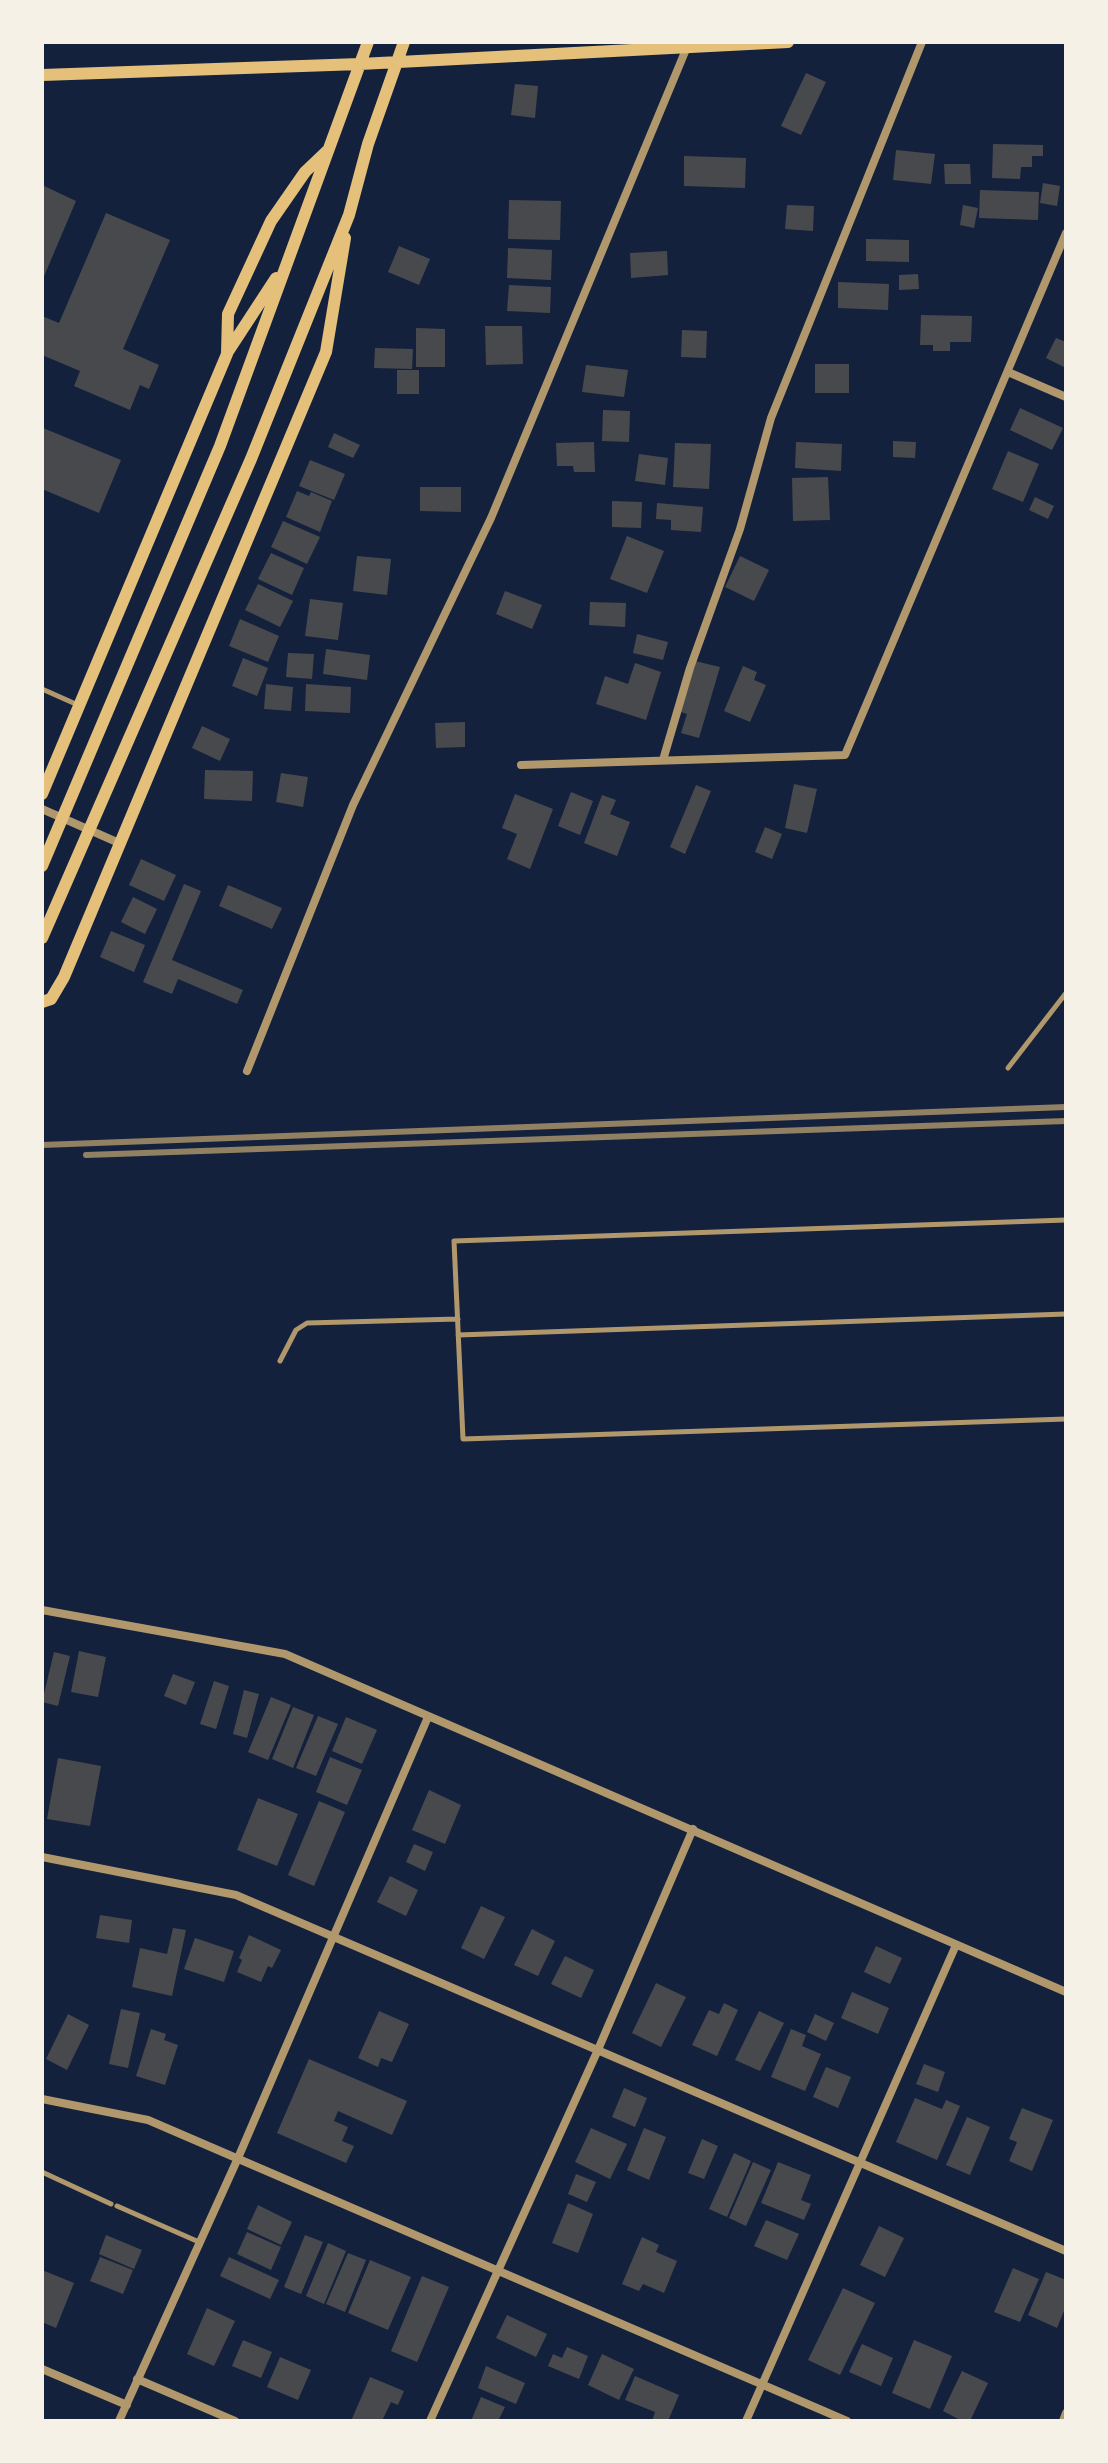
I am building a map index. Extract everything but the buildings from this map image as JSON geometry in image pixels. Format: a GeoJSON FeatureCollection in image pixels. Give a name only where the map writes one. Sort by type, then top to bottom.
{"type":"FeatureCollection","features":[{"type":"Feature","properties":{"kind":"main road"},"geometry":{"type":"LineString","coordinates":[[42,866],[220,446],[368,42]]}},
{"type":"Feature","properties":{"kind":"main road"},"geometry":{"type":"LineString","coordinates":[[42,1002],[51,999],[64,977],[326,352],[349,215],[368,144],[404,42]]}},
{"type":"Feature","properties":{"kind":"main road"},"geometry":{"type":"LineString","coordinates":[[42,75],[360,64],[579,47],[788,42]]}},
{"type":"Feature","properties":{"kind":"main road"},"geometry":{"type":"LineString","coordinates":[[227,354],[228,314],[271,221],[305,172],[330,149]]}},
{"type":"Feature","properties":{"kind":"main road"},"geometry":{"type":"LineString","coordinates":[[42,938],[251,459],[349,215]]}},
{"type":"Feature","properties":{"kind":"main road"},"geometry":{"type":"LineString","coordinates":[[42,794],[227,354],[289,259]]}},
{"type":"Feature","properties":{"kind":"street"},"geometry":{"type":"LineString","coordinates":[[663,760],[690,668],[740,529],[771,418],[922,42]]}},
{"type":"Feature","properties":{"kind":"street"},"geometry":{"type":"LineString","coordinates":[[247,1071],[353,805],[491,518],[687,46]]}},
{"type":"Feature","properties":{"kind":"street"},"geometry":{"type":"LineString","coordinates":[[521,765],[845,755],[1066,233]]}},
{"type":"Feature","properties":{"kind":"street"},"geometry":{"type":"LineString","coordinates":[[1008,372],[1066,397]]}},
{"type":"Feature","properties":{"kind":"street"},"geometry":{"type":"LineString","coordinates":[[42,809],[119,843]]}},
{"type":"Feature","properties":{"kind":"street"},"geometry":{"type":"LineString","coordinates":[[42,1610],[285,1654],[1066,1992]]}},
{"type":"Feature","properties":{"kind":"street"},"geometry":{"type":"LineString","coordinates":[[119,2421],[238,2158],[428,1717]]}},
{"type":"Feature","properties":{"kind":"street"},"geometry":{"type":"LineString","coordinates":[[430,2421],[597,2052],[693,1829]]}},
{"type":"Feature","properties":{"kind":"street"},"geometry":{"type":"LineString","coordinates":[[42,1857],[236,1895],[1066,2251]]}},
{"type":"Feature","properties":{"kind":"street"},"geometry":{"type":"LineString","coordinates":[[746,2421],[956,1945]]}},
{"type":"Feature","properties":{"kind":"street"},"geometry":{"type":"LineString","coordinates":[[42,2099],[136,2116],[847,2421]]}},
{"type":"Feature","properties":{"kind":"street"},"geometry":{"type":"LineString","coordinates":[[42,2369],[127,2405]]}},
{"type":"Feature","properties":{"kind":"street"},"geometry":{"type":"LineString","coordinates":[[137,2379],[235,2421]]}},
{"type":"Feature","properties":{"kind":"street"},"geometry":{"type":"LineString","coordinates":[[1063,2421],[1066,2413]]}},
{"type":"Feature","properties":{"kind":"lane"},"geometry":{"type":"LineString","coordinates":[[42,689],[79,705]]}},
{"type":"Feature","properties":{"kind":"lane"},"geometry":{"type":"LineString","coordinates":[[1008,1068],[1066,993]]}},
{"type":"Feature","properties":{"kind":"lane"},"geometry":{"type":"LineString","coordinates":[[1066,1220],[454,1241],[463,1439],[1066,1419]]}},
{"type":"Feature","properties":{"kind":"lane"},"geometry":{"type":"LineString","coordinates":[[458,1335],[1066,1314]]}},
{"type":"Feature","properties":{"kind":"lane"},"geometry":{"type":"LineString","coordinates":[[280,1361],[296,1330],[307,1323],[458,1319]]}},
{"type":"Feature","properties":{"kind":"lane"},"geometry":{"type":"LineString","coordinates":[[42,2172],[199,2242]]}},
{"type":"Feature","properties":{"kind":"railway"},"geometry":{"type":"LineString","coordinates":[[42,1145],[1066,1107]]}},
{"type":"Feature","properties":{"kind":"railway"},"geometry":{"type":"LineString","coordinates":[[86,1155],[1066,1121]]}}]}
